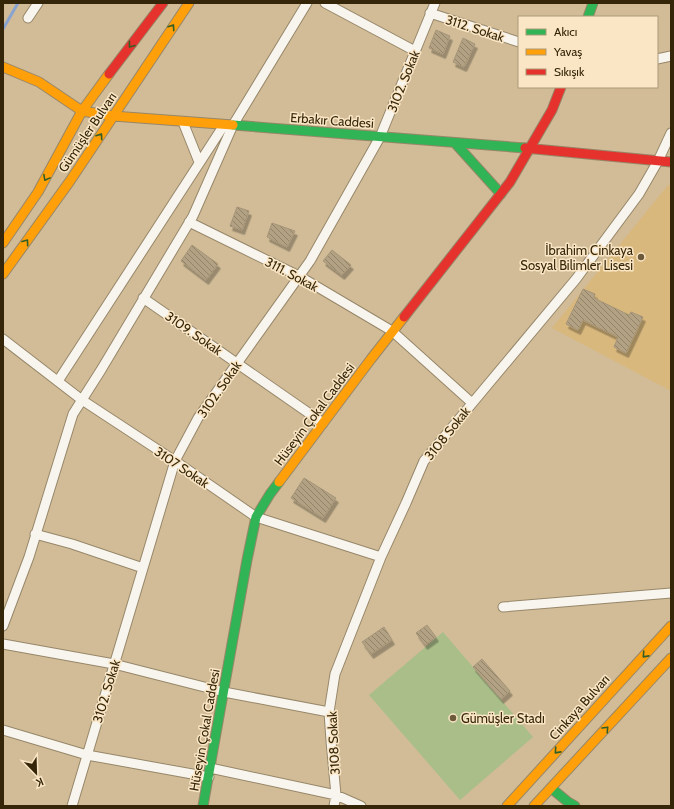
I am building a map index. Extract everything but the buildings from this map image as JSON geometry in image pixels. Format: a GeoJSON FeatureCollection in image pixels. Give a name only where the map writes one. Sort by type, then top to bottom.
{"type":"FeatureCollection","features":[{"type":"Feature","properties":{"kind":"street"},"geometry":{"type":"LineString","coordinates":[[28,18],[38,3]]}},
{"type":"Feature","properties":{"kind":"street","name":"Gümüşler Bulvarı"},"geometry":{"type":"LineString","coordinates":[[3,243],[38,192],[82,111],[163,3]]}},
{"type":"Feature","properties":{"kind":"street","name":"Gümüşler Bulvarı"},"geometry":{"type":"LineString","coordinates":[[3,274],[70,181],[189,3]]}},
{"type":"Feature","properties":{"kind":"street"},"geometry":{"type":"LineString","coordinates":[[58,381],[200,162],[228,125],[307,3]]}},
{"type":"Feature","properties":{"kind":"street"},"geometry":{"type":"LineString","coordinates":[[325,3],[415,52]]}},
{"type":"Feature","properties":{"kind":"street","name":"3102. Sokak"},"geometry":{"type":"LineString","coordinates":[[72,806],[175,461],[198,418],[310,261],[380,137],[434,3]]}},
{"type":"Feature","properties":{"kind":"street"},"geometry":{"type":"LineString","coordinates":[[588,16],[593,3]]}},
{"type":"Feature","properties":{"kind":"street","name":"3112. Sokak"},"geometry":{"type":"LineString","coordinates":[[430,13],[518,42]]}},
{"type":"Feature","properties":{"kind":"street"},"geometry":{"type":"LineString","coordinates":[[658,59],[671,56]]}},
{"type":"Feature","properties":{"kind":"street","name":"Erbakır Caddesi"},"geometry":{"type":"LineString","coordinates":[[3,67],[39,82],[82,111],[113,116],[530,148],[671,162]]}},
{"type":"Feature","properties":{"kind":"street","name":"Hüseyin Çokal Caddesi"},"geometry":{"type":"LineString","coordinates":[[203,806],[256,517],[270,494],[392,331],[510,182],[552,110],[561,88]]}},
{"type":"Feature","properties":{"kind":"street"},"geometry":{"type":"LineString","coordinates":[[183,122],[200,162]]}},
{"type":"Feature","properties":{"kind":"street"},"geometry":{"type":"LineString","coordinates":[[3,626],[29,557],[73,414],[101,370],[189,222],[228,125]]}},
{"type":"Feature","properties":{"kind":"street","name":"3108 Sokak"},"geometry":{"type":"LineString","coordinates":[[334,806],[336,795],[329,712],[335,674],[381,557],[424,461],[576,279],[639,194],[658,161],[671,133]]}},
{"type":"Feature","properties":{"kind":"street"},"geometry":{"type":"LineString","coordinates":[[455,142],[501,194]]}},
{"type":"Feature","properties":{"kind":"street","name":"3111. Sokak"},"geometry":{"type":"LineString","coordinates":[[189,222],[299,276],[392,331],[472,403]]}},
{"type":"Feature","properties":{"kind":"street","name":"3109. Sokak"},"geometry":{"type":"LineString","coordinates":[[144,298],[323,423]]}},
{"type":"Feature","properties":{"kind":"street","name":"3107 Sokak"},"geometry":{"type":"LineString","coordinates":[[3,339],[82,400],[175,461],[256,517],[381,557]]}},
{"type":"Feature","properties":{"kind":"street"},"geometry":{"type":"LineString","coordinates":[[36,534],[72,544],[143,568]]}},
{"type":"Feature","properties":{"kind":"street"},"geometry":{"type":"LineString","coordinates":[[503,607],[671,593]]}},
{"type":"Feature","properties":{"kind":"street","name":"Cinkaya Bulvarı"},"geometry":{"type":"LineString","coordinates":[[507,806],[671,626]]}},
{"type":"Feature","properties":{"kind":"street"},"geometry":{"type":"LineString","coordinates":[[3,644],[114,664],[224,692],[329,712]]}},
{"type":"Feature","properties":{"kind":"street"},"geometry":{"type":"LineString","coordinates":[[534,806],[671,658]]}},
{"type":"Feature","properties":{"kind":"street"},"geometry":{"type":"LineString","coordinates":[[3,730],[87,755],[209,777]]}},
{"type":"Feature","properties":{"kind":"street"},"geometry":{"type":"LineString","coordinates":[[210,768],[336,795],[361,806]]}},
{"type":"Feature","properties":{"kind":"street"},"geometry":{"type":"LineString","coordinates":[[551,788],[575,806]]}},
{"type":"Feature","properties":{"kind":"shaded area","name":"İbrahim Cinkaya Sosyal Bilimler Lisesi"},"geometry":{"type":"Polygon","coordinates":[[[668,185],[671,185],[671,391],[552,328],[668,185]]]}},
{"type":"Feature","properties":{"kind":"green space","name":"Gümüşler Stadı"},"geometry":{"type":"Polygon","coordinates":[[[443,632],[533,737],[460,800],[369,695],[443,632]]]}},
{"type":"Feature","properties":{"kind":"waterway"},"geometry":{"type":"LineString","coordinates":[[3,29],[18,3]]}},
{"type":"Feature","properties":{"kind":"traffic: fast"},"geometry":{"type":"LineString","coordinates":[[588,16],[593,3]]}},
{"type":"Feature","properties":{"kind":"traffic: fast"},"geometry":{"type":"LineString","coordinates":[[233,125],[525,148]]}},
{"type":"Feature","properties":{"kind":"traffic: fast"},"geometry":{"type":"LineString","coordinates":[[455,143],[501,194]]}},
{"type":"Feature","properties":{"kind":"traffic: fast"},"geometry":{"type":"LineString","coordinates":[[203,806],[256,517],[279,482]]}},
{"type":"Feature","properties":{"kind":"traffic: fast"},"geometry":{"type":"LineString","coordinates":[[551,788],[575,806]]}},
{"type":"Feature","properties":{"kind":"traffic: slow"},"geometry":{"type":"LineString","coordinates":[[3,274],[70,181],[189,3]]}},
{"type":"Feature","properties":{"kind":"traffic: slow"},"geometry":{"type":"LineString","coordinates":[[3,67],[39,82],[82,111],[113,116],[233,125]]}},
{"type":"Feature","properties":{"kind":"traffic: slow"},"geometry":{"type":"LineString","coordinates":[[3,243],[38,192],[82,111],[109,74]]}},
{"type":"Feature","properties":{"kind":"traffic: slow"},"geometry":{"type":"LineString","coordinates":[[279,482],[404,317]]}},
{"type":"Feature","properties":{"kind":"traffic: slow"},"geometry":{"type":"LineString","coordinates":[[507,806],[671,626]]}},
{"type":"Feature","properties":{"kind":"traffic: slow"},"geometry":{"type":"LineString","coordinates":[[534,806],[671,658]]}},
{"type":"Feature","properties":{"kind":"traffic: jam"},"geometry":{"type":"LineString","coordinates":[[109,74],[163,3]]}},
{"type":"Feature","properties":{"kind":"traffic: jam"},"geometry":{"type":"LineString","coordinates":[[404,317],[510,182],[552,110],[561,88]]}},
{"type":"Feature","properties":{"kind":"traffic: jam"},"geometry":{"type":"LineString","coordinates":[[525,148],[671,162]]}},
{"type":"Feature","properties":{"kind":"place","name":"İbrahim Cinkaya Sosyal Bilimler Lisesi"},"geometry":{"type":"Point","coordinates":[641,257]}},
{"type":"Feature","properties":{"kind":"place","name":"Gümüşler Stadı"},"geometry":{"type":"Point","coordinates":[453,718]}}]}
